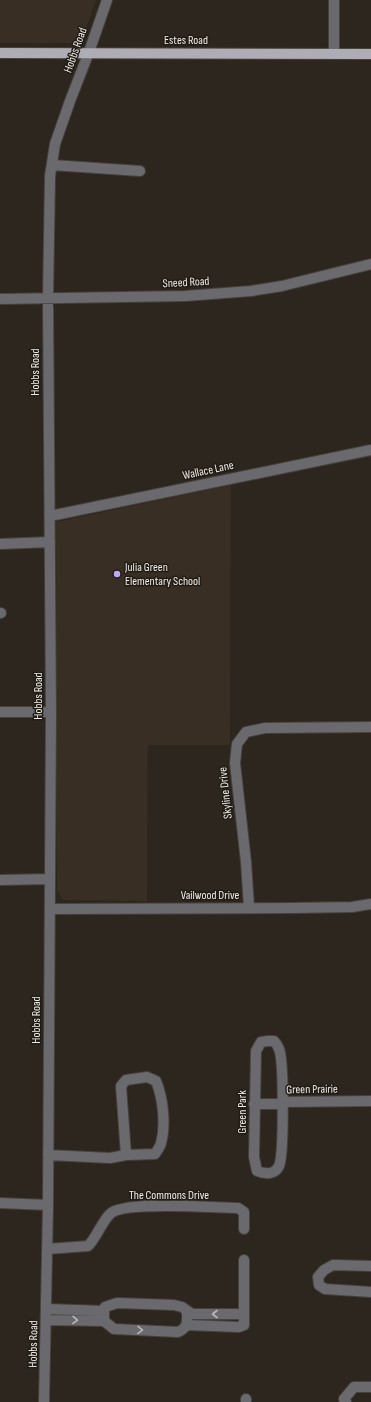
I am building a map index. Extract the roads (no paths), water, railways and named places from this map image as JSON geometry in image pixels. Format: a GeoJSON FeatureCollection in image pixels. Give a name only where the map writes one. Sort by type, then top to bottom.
{"type":"FeatureCollection","features":[{"type":"Feature","properties":{"kind":"main road","name":"Estes Road"},"geometry":{"type":"LineString","coordinates":[[0,52],[371,54]]}},
{"type":"Feature","properties":{"kind":"street","name":"Hobbs Road"},"geometry":{"type":"LineString","coordinates":[[44,1402],[48,1205],[51,712],[48,299],[50,176],[55,144],[107,0]]}},
{"type":"Feature","properties":{"kind":"street"},"geometry":{"type":"LineString","coordinates":[[334,0],[334,53]]}},
{"type":"Feature","properties":{"kind":"street"},"geometry":{"type":"LineString","coordinates":[[52,165],[140,171]]}},
{"type":"Feature","properties":{"kind":"street","name":"Sneed Road"},"geometry":{"type":"LineString","coordinates":[[0,299],[185,296],[252,291],[282,286],[371,264]]}},
{"type":"Feature","properties":{"kind":"street","name":"Wallace Lane"},"geometry":{"type":"LineString","coordinates":[[50,516],[371,450]]}},
{"type":"Feature","properties":{"kind":"street"},"geometry":{"type":"LineString","coordinates":[[0,544],[50,542]]}},
{"type":"Feature","properties":{"kind":"street"},"geometry":{"type":"LineString","coordinates":[[0,712],[51,712]]}},
{"type":"Feature","properties":{"kind":"street","name":"Skyline Drive"},"geometry":{"type":"LineString","coordinates":[[249,907],[246,862],[235,763],[237,744],[246,732],[265,728],[371,727]]}},
{"type":"Feature","properties":{"kind":"street"},"geometry":{"type":"LineString","coordinates":[[0,880],[50,880]]}},
{"type":"Feature","properties":{"kind":"street","name":"Vailwood Drive"},"geometry":{"type":"LineString","coordinates":[[50,909],[352,906],[371,904]]}},
{"type":"Feature","properties":{"kind":"street","name":"Green Park"},"geometry":{"type":"LineString","coordinates":[[274,1041],[279,1048],[283,1102],[281,1158],[278,1167],[271,1173],[264,1174],[257,1172],[254,1157],[254,1104],[256,1051],[261,1042],[274,1041]]}},
{"type":"Feature","properties":{"kind":"street"},"geometry":{"type":"LineString","coordinates":[[48,1155],[110,1158],[126,1155],[155,1154],[160,1143],[163,1117],[160,1090],[156,1082],[147,1077],[126,1080],[121,1086],[126,1155]]}},
{"type":"Feature","properties":{"kind":"street","name":"Green Prairie"},"geometry":{"type":"LineString","coordinates":[[254,1104],[278,1104],[283,1102],[371,1101]]}},
{"type":"Feature","properties":{"kind":"street"},"geometry":{"type":"LineString","coordinates":[[0,1203],[48,1205]]}},
{"type":"Feature","properties":{"kind":"street","name":"The Commons Drive"},"geometry":{"type":"LineString","coordinates":[[47,1249],[88,1246],[94,1240],[111,1213],[125,1208],[147,1206],[238,1208],[244,1212],[244,1229]]}},
{"type":"Feature","properties":{"kind":"street"},"geometry":{"type":"LineString","coordinates":[[187,1325],[239,1327],[244,1325],[244,1260]]}},
{"type":"Feature","properties":{"kind":"street"},"geometry":{"type":"LineString","coordinates":[[371,1266],[333,1265],[324,1270],[318,1277],[320,1285],[325,1289],[371,1292]]}},
{"type":"Feature","properties":{"kind":"street"},"geometry":{"type":"LineString","coordinates":[[187,1311],[187,1325],[185,1329],[178,1332],[114,1329],[104,1316],[105,1308],[117,1303],[174,1304],[182,1306],[192,1314],[244,1314]]}},
{"type":"Feature","properties":{"kind":"street"},"geometry":{"type":"LineString","coordinates":[[46,1309],[104,1316]]}},
{"type":"Feature","properties":{"kind":"street"},"geometry":{"type":"LineString","coordinates":[[46,1320],[104,1316]]}},
{"type":"Feature","properties":{"kind":"street"},"geometry":{"type":"LineString","coordinates":[[346,1402],[344,1399],[354,1387],[371,1387]]}},
{"type":"Feature","properties":{"kind":"place","name":"Julia Green Elementary School"},"geometry":{"type":"Point","coordinates":[117,574]}}]}
